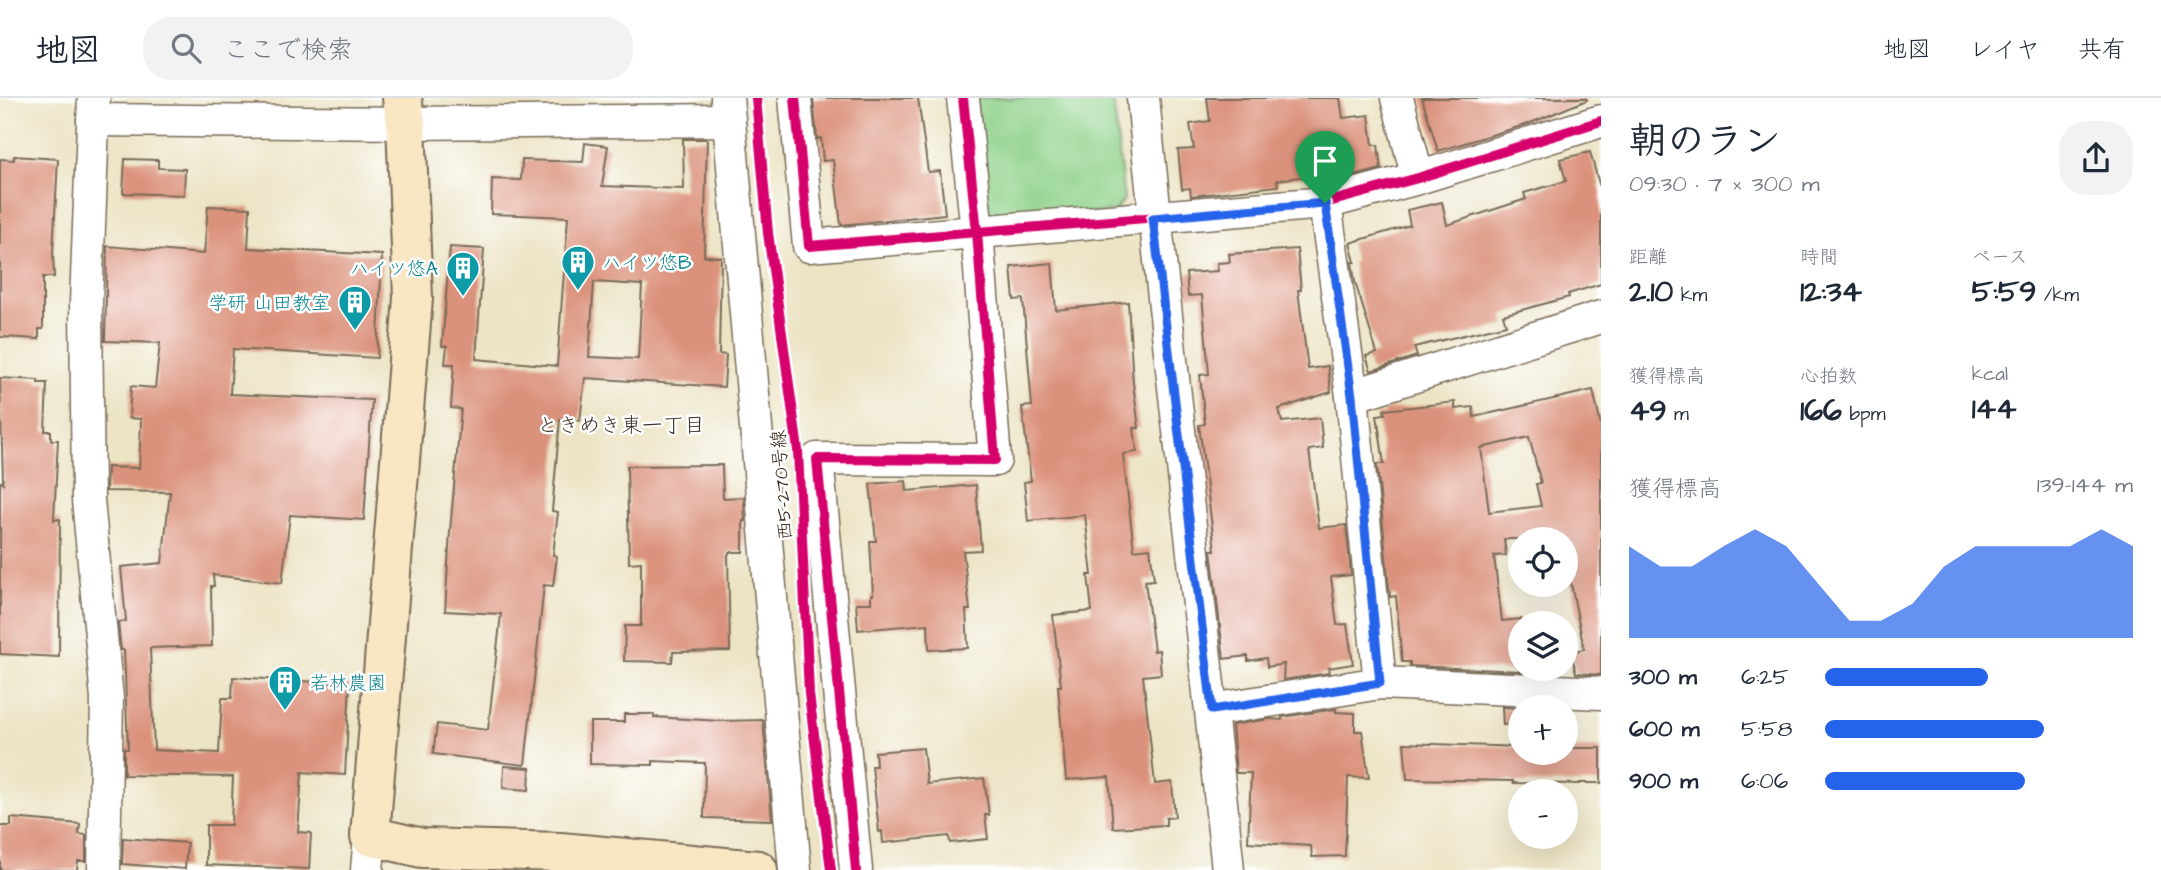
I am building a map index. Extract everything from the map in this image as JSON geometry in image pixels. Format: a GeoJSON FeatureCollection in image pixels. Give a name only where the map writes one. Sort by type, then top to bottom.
{"type":"FeatureCollection","features":[{"type":"Feature","properties":{"kind":"street"},"geometry":{"type":"LineString","coordinates":[[795,98],[809,246],[1325,203],[1418,178],[1601,121]]}},
{"type":"Feature","properties":{"kind":"street"},"geometry":{"type":"LineString","coordinates":[[856,870],[817,459],[995,460],[977,232],[963,98]]}},
{"type":"Feature","properties":{"kind":"street"},"geometry":{"type":"LineString","coordinates":[[1143,98],[1153,218],[1212,710],[1228,870]]}},
{"type":"Feature","properties":{"kind":"street"},"geometry":{"type":"LineString","coordinates":[[1397,98],[1418,178]]}},
{"type":"Feature","properties":{"kind":"street"},"geometry":{"type":"LineString","coordinates":[[104,870],[107,698],[88,499],[86,303],[94,109],[728,109],[795,870]]}},
{"type":"Feature","properties":{"kind":"street"},"geometry":{"type":"LineString","coordinates":[[404,111],[414,298],[369,853],[422,848],[559,861],[758,870]]}},
{"type":"Feature","properties":{"kind":"street"},"geometry":{"type":"LineString","coordinates":[[1325,203],[1352,396],[1380,683]]}},
{"type":"Feature","properties":{"kind":"street"},"geometry":{"type":"LineString","coordinates":[[1352,396],[1601,317]]}},
{"type":"Feature","properties":{"kind":"street"},"geometry":{"type":"LineString","coordinates":[[1212,710],[1380,683],[1601,693]]}},
{"type":"Feature","properties":{"kind":"green space"},"geometry":{"type":"Polygon","coordinates":[[[973,98],[1113,98],[1124,200],[1115,211],[997,221],[985,212],[973,98]]]}},
{"type":"Feature","properties":{"kind":"building"},"geometry":{"type":"Polygon","coordinates":[[[813,98],[918,98],[928,172],[940,171],[945,214],[841,225],[833,160],[823,161],[821,138],[817,139],[813,98]]]}},
{"type":"Feature","properties":{"kind":"building"},"geometry":{"type":"Polygon","coordinates":[[[1207,98],[1340,98],[1343,118],[1369,115],[1373,145],[1378,145],[1381,169],[1332,182],[1331,173],[1277,180],[1278,186],[1191,196],[1190,188],[1182,189],[1178,150],[1194,149],[1190,124],[1210,121],[1207,98]]]}},
{"type":"Feature","properties":{"kind":"building"},"geometry":{"type":"Polygon","coordinates":[[[1422,98],[1587,100],[1528,124],[1438,151],[1422,98]]]}},
{"type":"Feature","properties":{"kind":"building"},"geometry":{"type":"Polygon","coordinates":[[[683,139],[707,139],[704,256],[721,257],[719,354],[726,355],[724,387],[585,378],[580,421],[560,419],[552,511],[558,512],[553,555],[557,556],[553,586],[544,585],[525,765],[433,754],[437,724],[488,730],[501,614],[445,611],[461,409],[451,408],[454,364],[445,364],[447,346],[442,346],[450,247],[484,249],[476,359],[557,366],[568,217],[491,214],[492,179],[521,180],[522,160],[583,162],[585,143],[608,146],[602,186],[684,189],[683,139]],[[594,282],[589,357],[638,359],[642,285],[594,282]]]}},
{"type":"Feature","properties":{"kind":"building"},"geometry":{"type":"Polygon","coordinates":[[[1590,152],[1601,191],[1601,284],[1568,294],[1569,297],[1503,315],[1506,325],[1414,347],[1417,356],[1371,371],[1366,356],[1377,353],[1355,282],[1352,262],[1355,262],[1350,243],[1410,225],[1407,210],[1442,202],[1447,225],[1526,199],[1524,193],[1566,181],[1560,159],[1590,152]]]}},
{"type":"Feature","properties":{"kind":"building"},"geometry":{"type":"Polygon","coordinates":[[[14,156],[58,159],[54,277],[43,277],[43,329],[39,329],[39,339],[0,337],[0,159],[14,160],[14,156]]]}},
{"type":"Feature","properties":{"kind":"building"},"geometry":{"type":"Polygon","coordinates":[[[125,159],[158,160],[158,168],[185,169],[184,195],[123,193],[125,159]]]}},
{"type":"Feature","properties":{"kind":"building"},"geometry":{"type":"Polygon","coordinates":[[[208,206],[250,208],[248,248],[382,255],[377,358],[233,349],[230,394],[372,400],[364,520],[290,515],[282,583],[213,575],[212,646],[150,648],[154,750],[219,753],[222,698],[232,698],[233,677],[350,684],[345,775],[302,772],[298,832],[311,833],[309,869],[206,865],[206,825],[231,825],[233,777],[124,775],[124,749],[128,749],[124,650],[121,650],[118,622],[126,621],[121,567],[162,563],[170,492],[106,491],[107,467],[139,468],[141,419],[129,418],[131,386],[155,388],[160,343],[105,341],[107,246],[204,254],[208,206]]]}},
{"type":"Feature","properties":{"kind":"building"},"geometry":{"type":"Polygon","coordinates":[[[1297,249],[1301,290],[1298,290],[1308,369],[1328,366],[1331,392],[1279,409],[1282,422],[1320,418],[1323,448],[1309,450],[1319,528],[1346,525],[1351,575],[1331,577],[1337,625],[1347,624],[1353,664],[1328,668],[1329,673],[1283,680],[1284,664],[1267,667],[1266,658],[1248,661],[1248,656],[1224,659],[1211,550],[1215,550],[1199,425],[1205,424],[1200,375],[1209,374],[1202,295],[1188,296],[1186,273],[1218,271],[1217,263],[1230,262],[1229,254],[1297,249]]]}},
{"type":"Feature","properties":{"kind":"building"},"geometry":{"type":"Polygon","coordinates":[[[1052,263],[1056,310],[1128,302],[1139,428],[1134,428],[1137,452],[1123,454],[1134,550],[1150,548],[1154,580],[1145,581],[1154,651],[1159,650],[1161,674],[1143,676],[1155,784],[1172,782],[1175,817],[1166,818],[1166,825],[1113,828],[1109,777],[1066,780],[1058,686],[1061,686],[1053,615],[1092,611],[1088,575],[1092,575],[1085,515],[1028,521],[1024,482],[1031,481],[1022,407],[1032,406],[1023,299],[1014,300],[1011,267],[1052,263]]]}},
{"type":"Feature","properties":{"kind":"building"},"geometry":{"type":"Polygon","coordinates":[[[0,378],[47,383],[45,431],[51,431],[51,440],[58,440],[54,520],[60,519],[59,657],[0,654],[0,482],[3,483],[0,378]]]}},
{"type":"Feature","properties":{"kind":"building"},"geometry":{"type":"Polygon","coordinates":[[[1593,390],[1601,426],[1601,675],[1578,673],[1578,650],[1584,649],[1574,597],[1578,597],[1578,527],[1508,527],[1508,539],[1504,539],[1506,555],[1494,556],[1502,621],[1508,620],[1508,670],[1410,666],[1410,662],[1402,662],[1396,596],[1390,597],[1377,464],[1384,464],[1377,415],[1385,414],[1384,410],[1455,402],[1455,409],[1473,407],[1474,417],[1593,390]],[[1529,437],[1481,448],[1489,512],[1541,506],[1536,484],[1541,483],[1529,437]]]}},
{"type":"Feature","properties":{"kind":"building"},"geometry":{"type":"Polygon","coordinates":[[[722,465],[723,498],[744,497],[743,552],[730,552],[728,555],[730,651],[673,652],[672,662],[624,661],[625,626],[641,626],[641,562],[629,563],[627,466],[722,465]]]}},
{"type":"Feature","properties":{"kind":"building"},"geometry":{"type":"Polygon","coordinates":[[[906,481],[907,491],[976,485],[981,550],[963,551],[970,610],[966,610],[968,648],[929,650],[928,624],[858,630],[856,603],[871,603],[873,595],[870,541],[876,541],[870,484],[906,481]]]}},
{"type":"Feature","properties":{"kind":"building"},"geometry":{"type":"Polygon","coordinates":[[[1502,707],[1508,707],[1508,725],[1503,725],[1502,707]]]}},
{"type":"Feature","properties":{"kind":"building"},"geometry":{"type":"Polygon","coordinates":[[[1336,709],[1336,712],[1355,713],[1355,731],[1362,731],[1369,778],[1348,777],[1345,856],[1312,857],[1311,846],[1248,842],[1251,773],[1236,773],[1232,725],[1269,719],[1282,720],[1282,717],[1336,709]]]}},
{"type":"Feature","properties":{"kind":"building"},"geometry":{"type":"Polygon","coordinates":[[[624,714],[654,714],[654,717],[720,721],[763,720],[772,820],[704,818],[705,763],[653,761],[653,765],[590,764],[590,722],[624,722],[624,714]]]}},
{"type":"Feature","properties":{"kind":"building"},"geometry":{"type":"Polygon","coordinates":[[[1404,743],[1508,747],[1508,765],[1578,765],[1578,748],[1601,748],[1601,783],[1578,784],[1578,779],[1407,779],[1404,743]]]}},
{"type":"Feature","properties":{"kind":"building"},"geometry":{"type":"Polygon","coordinates":[[[923,748],[927,784],[984,778],[989,815],[985,815],[988,839],[950,843],[949,836],[883,843],[882,831],[879,832],[872,766],[876,766],[875,752],[923,748]]]}},
{"type":"Feature","properties":{"kind":"building"},"geometry":{"type":"Polygon","coordinates":[[[504,766],[530,768],[529,790],[503,788],[504,766]]]}},
{"type":"Feature","properties":{"kind":"building"},"geometry":{"type":"Polygon","coordinates":[[[11,818],[80,824],[79,834],[86,835],[86,861],[78,861],[77,870],[0,870],[0,826],[11,826],[11,818]]]}},
{"type":"Feature","properties":{"kind":"building"},"geometry":{"type":"Polygon","coordinates":[[[123,838],[187,843],[185,869],[122,864],[123,838]]]}},
{"type":"Feature","properties":{"kind":"cycle path","name":"西5-270号線"},"geometry":{"type":"LineString","coordinates":[[756,98],[768,233],[798,450],[809,694],[831,870]]}},
{"type":"Feature","properties":{"kind":"cycle path"},"geometry":{"type":"LineString","coordinates":[[795,98],[809,246],[1325,203],[1418,178],[1601,121]]}},
{"type":"Feature","properties":{"kind":"cycle path"},"geometry":{"type":"LineString","coordinates":[[856,870],[817,459],[995,460],[977,232],[963,98]]}},
{"type":"Feature","properties":{"kind":"place","name":"ハイツ悠B"},"geometry":{"type":"Point","coordinates":[578,292]}},
{"type":"Feature","properties":{"kind":"place","name":"ハイツ悠A"},"geometry":{"type":"Point","coordinates":[463,298]}},
{"type":"Feature","properties":{"kind":"place","name":"学研 山田教室"},"geometry":{"type":"Point","coordinates":[355,332]}},
{"type":"Feature","properties":{"kind":"place","name":"若林農園"},"geometry":{"type":"Point","coordinates":[285,712]}},
{"type":"Feature","properties":{"kind":"district","name":"ときめき東一丁目"},"geometry":{"type":"Point","coordinates":[621,425]}},
{"type":"Feature","properties":{"kind":"route"},"geometry":{"type":"LineString","coordinates":[[1325,203],[1352,396],[1380,683],[1212,710],[1153,218],[1325,203]]}}]}
